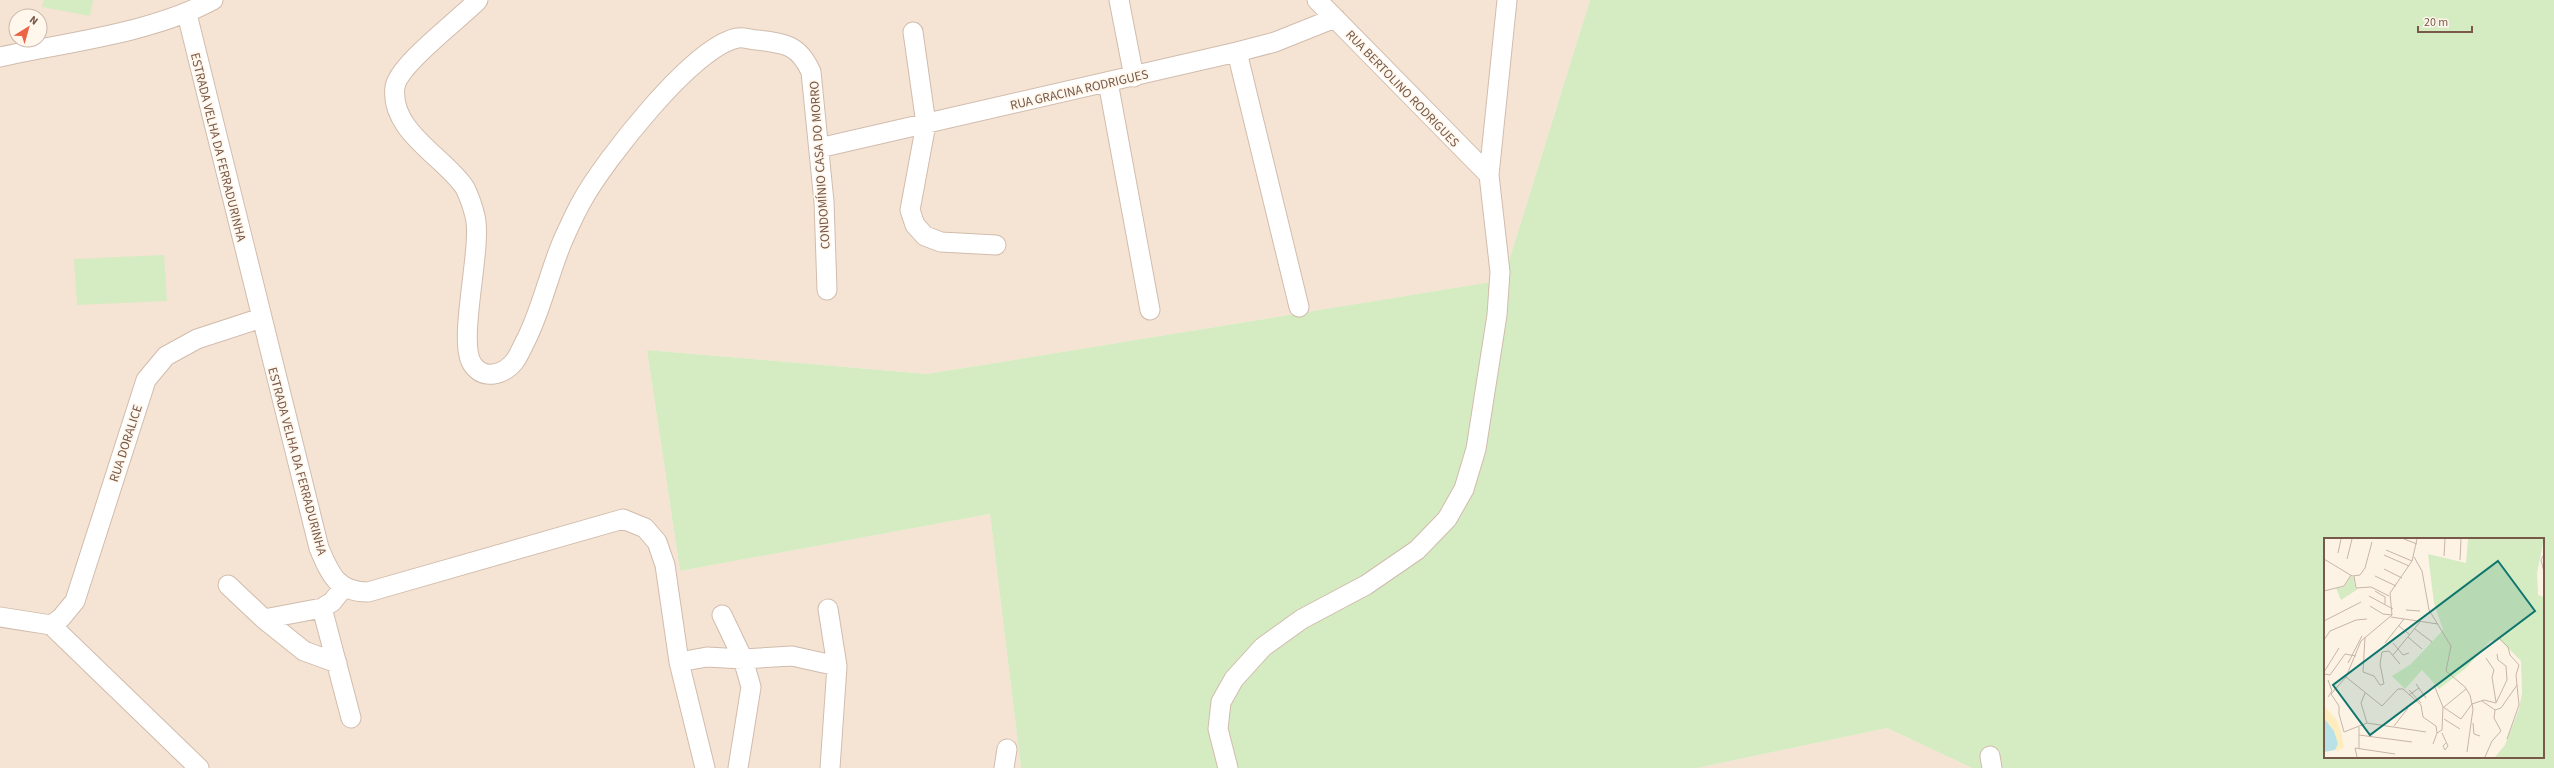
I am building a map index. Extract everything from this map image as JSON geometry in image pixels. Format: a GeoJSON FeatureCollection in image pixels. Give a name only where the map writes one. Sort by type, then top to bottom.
{"type":"FeatureCollection","features":[{"type":"Feature","properties":{"kind":"street"},"geometry":{"type":"LineString","coordinates":[[0,57],[159,23],[187,14],[212,0]]}},
{"type":"Feature","properties":{"kind":"street","name":"CONDOMÍNIO CASA DO MORRO"},"geometry":{"type":"LineString","coordinates":[[478,0],[406,67],[395,86],[396,105],[412,136],[465,188],[476,218],[471,300],[466,349],[472,365],[485,374],[500,374],[514,362],[537,319],[562,242],[582,200],[618,146],[683,76],[708,52],[737,38],[783,43],[795,49],[805,59],[811,72],[824,202],[827,290]]}},
{"type":"Feature","properties":{"kind":"street"},"geometry":{"type":"LineString","coordinates":[[1119,0],[1134,77]]}},
{"type":"Feature","properties":{"kind":"street","name":"RUA BERTOLINO RODRIGUES"},"geometry":{"type":"LineString","coordinates":[[1317,0],[1489,175]]}},
{"type":"Feature","properties":{"kind":"street"},"geometry":{"type":"LineString","coordinates":[[1228,768],[1218,730],[1221,702],[1234,679],[1262,647],[1291,627],[1366,585],[1417,550],[1447,519],[1464,489],[1476,448],[1497,315],[1500,272],[1489,175],[1507,0]]}},
{"type":"Feature","properties":{"kind":"street","name":"ESTRADA VELHA DA FERRADURINHA"},"geometry":{"type":"LineString","coordinates":[[187,14],[260,318],[319,548],[330,574],[344,587],[355,592],[368,592],[623,519],[645,528],[657,542],[665,565],[679,662],[705,768]]}},
{"type":"Feature","properties":{"kind":"street","name":"RUA GRACINA RODRIGUES"},"geometry":{"type":"LineString","coordinates":[[819,148],[1134,77],[1237,52],[1275,42],[1334,18]]}},
{"type":"Feature","properties":{"kind":"street"},"geometry":{"type":"LineString","coordinates":[[913,32],[926,124],[910,210],[915,225],[925,236],[941,242],[996,245]]}},
{"type":"Feature","properties":{"kind":"street"},"geometry":{"type":"LineString","coordinates":[[1237,52],[1299,307]]}},
{"type":"Feature","properties":{"kind":"street"},"geometry":{"type":"LineString","coordinates":[[1108,82],[1150,310]]}},
{"type":"Feature","properties":{"kind":"street","name":"RUA DORALICE"},"geometry":{"type":"LineString","coordinates":[[51,625],[62,618],[75,601],[146,380],[166,356],[197,339],[260,318]]}},
{"type":"Feature","properties":{"kind":"street"},"geometry":{"type":"LineString","coordinates":[[228,584],[264,620],[304,651],[337,663]]}},
{"type":"Feature","properties":{"kind":"street"},"geometry":{"type":"LineString","coordinates":[[264,620],[322,608],[332,602],[344,587]]}},
{"type":"Feature","properties":{"kind":"street"},"geometry":{"type":"LineString","coordinates":[[322,608],[351,718]]}},
{"type":"Feature","properties":{"kind":"street"},"geometry":{"type":"LineString","coordinates":[[828,609],[837,666],[830,768]]}},
{"type":"Feature","properties":{"kind":"street"},"geometry":{"type":"LineString","coordinates":[[722,615],[742,659],[751,687],[738,768]]}},
{"type":"Feature","properties":{"kind":"street"},"geometry":{"type":"LineString","coordinates":[[0,617],[51,625],[199,768]]}},
{"type":"Feature","properties":{"kind":"street"},"geometry":{"type":"LineString","coordinates":[[679,662],[707,657],[742,659],[792,656],[837,666]]}},
{"type":"Feature","properties":{"kind":"street"},"geometry":{"type":"LineString","coordinates":[[1004,768],[1007,749]]}},
{"type":"Feature","properties":{"kind":"shaded area"},"geometry":{"type":"Polygon","coordinates":[[[0,0],[1590,0],[1503,280],[927,374],[647,350],[680,571],[990,514],[1021,768],[0,768],[0,0]]]}},
{"type":"Feature","properties":{"kind":"shaded area"},"geometry":{"type":"Polygon","coordinates":[[[1887,728],[1972,768],[1697,768],[1887,728]]]}},
{"type":"Feature","properties":{"kind":"green space"},"geometry":{"type":"Polygon","coordinates":[[[44,0],[93,0],[90,16],[42,7],[44,0]]]}},
{"type":"Feature","properties":{"kind":"green space"},"geometry":{"type":"Polygon","coordinates":[[[1590,0],[2554,0],[2554,768],[1972,768],[1887,728],[1697,768],[1021,768],[990,514],[680,571],[647,350],[927,374],[1503,280],[1590,0]]]}},
{"type":"Feature","properties":{"kind":"green space"},"geometry":{"type":"Polygon","coordinates":[[[164,255],[167,301],[77,305],[74,259],[164,255]]]}}]}
